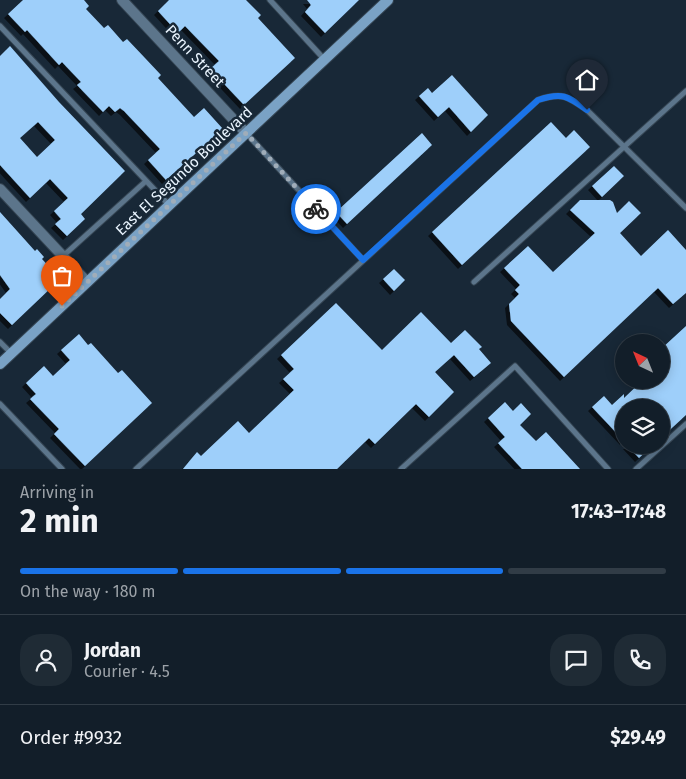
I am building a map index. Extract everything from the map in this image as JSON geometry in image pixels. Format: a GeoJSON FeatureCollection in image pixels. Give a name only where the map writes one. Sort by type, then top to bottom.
{"type":"FeatureCollection","features":[{"type":"Feature","properties":{"kind":"main road","name":"East El Segundo Boulevard"},"geometry":{"type":"LineString","coordinates":[[0,364],[388,0]]}},
{"type":"Feature","properties":{"kind":"street","name":"Penn Street"},"geometry":{"type":"LineString","coordinates":[[122,0],[246,133]]}},
{"type":"Feature","properties":{"kind":"street"},"geometry":{"type":"LineString","coordinates":[[0,189],[87,282]]}},
{"type":"Feature","properties":{"kind":"lane"},"geometry":{"type":"LineString","coordinates":[[270,0],[325,60]]}},
{"type":"Feature","properties":{"kind":"lane"},"geometry":{"type":"LineString","coordinates":[[0,26],[169,205]]}},
{"type":"Feature","properties":{"kind":"lane"},"geometry":{"type":"LineString","coordinates":[[474,282],[623,146],[686,92]]}},
{"type":"Feature","properties":{"kind":"lane"},"geometry":{"type":"LineString","coordinates":[[136,469],[538,100],[553,95],[568,96],[587,110],[686,208]]}},
{"type":"Feature","properties":{"kind":"lane"},"geometry":{"type":"LineString","coordinates":[[246,133],[363,260]]}},
{"type":"Feature","properties":{"kind":"lane"},"geometry":{"type":"LineString","coordinates":[[63,256],[146,181]]}},
{"type":"Feature","properties":{"kind":"lane"},"geometry":{"type":"LineString","coordinates":[[0,342],[11,353]]}},
{"type":"Feature","properties":{"kind":"lane"},"geometry":{"type":"LineString","coordinates":[[401,469],[514,366],[608,469]]}},
{"type":"Feature","properties":{"kind":"lane"},"geometry":{"type":"LineString","coordinates":[[0,404],[62,469]]}},
{"type":"Feature","properties":{"kind":"lane"},"geometry":{"type":"LineString","coordinates":[[636,469],[686,424]]}},
{"type":"Feature","properties":{"kind":"building"},"geometry":{"type":"Polygon","coordinates":[[[23,0],[84,0],[89,6],[86,9],[104,28],[108,25],[123,42],[127,39],[161,75],[158,78],[194,117],[204,108],[223,129],[166,180],[148,160],[160,149],[124,111],[120,108],[115,112],[109,106],[103,112],[77,85],[81,82],[62,62],[59,65],[27,30],[25,32],[8,14],[23,0]]]}},
{"type":"Feature","properties":{"kind":"building"},"geometry":{"type":"Polygon","coordinates":[[[169,0],[246,0],[261,15],[258,18],[295,58],[244,105],[210,69],[219,61],[185,26],[178,33],[158,11],[169,0]]]}},
{"type":"Feature","properties":{"kind":"building"},"geometry":{"type":"Polygon","coordinates":[[[307,0],[359,0],[325,33],[305,12],[311,5],[307,0]]]}},
{"type":"Feature","properties":{"kind":"building"},"geometry":{"type":"Polygon","coordinates":[[[10,46],[59,102],[125,171],[81,214],[85,219],[67,236],[55,224],[61,219],[54,211],[68,198],[50,179],[30,198],[0,165],[0,56],[10,46]],[[38,122],[20,138],[37,157],[55,140],[38,122]]]}},
{"type":"Feature","properties":{"kind":"building"},"geometry":{"type":"Polygon","coordinates":[[[452,75],[488,115],[471,132],[449,107],[438,117],[419,96],[428,88],[432,93],[452,75]]]}},
{"type":"Feature","properties":{"kind":"building"},"geometry":{"type":"Polygon","coordinates":[[[551,122],[566,138],[574,130],[590,147],[462,265],[432,232],[551,122]]]}},
{"type":"Feature","properties":{"kind":"building"},"geometry":{"type":"Polygon","coordinates":[[[422,133],[432,145],[347,224],[336,212],[422,133]]]}},
{"type":"Feature","properties":{"kind":"building"},"geometry":{"type":"Polygon","coordinates":[[[614,166],[624,176],[602,197],[592,186],[614,166]]]}},
{"type":"Feature","properties":{"kind":"building"},"geometry":{"type":"Polygon","coordinates":[[[580,200],[610,200],[613,202],[617,213],[629,201],[641,213],[620,233],[641,256],[668,230],[686,250],[686,293],[673,304],[658,288],[564,377],[511,321],[509,304],[519,294],[515,290],[520,285],[504,268],[528,246],[553,272],[595,233],[570,210],[580,200]]]}},
{"type":"Feature","properties":{"kind":"building"},"geometry":{"type":"Polygon","coordinates":[[[0,212],[35,251],[37,249],[44,257],[42,259],[56,274],[55,284],[12,325],[0,313],[0,299],[10,289],[0,275],[0,212]]]}},
{"type":"Feature","properties":{"kind":"building"},"geometry":{"type":"Polygon","coordinates":[[[394,269],[405,280],[394,291],[383,279],[394,269]]]}},
{"type":"Feature","properties":{"kind":"building"},"geometry":{"type":"Polygon","coordinates":[[[336,303],[382,350],[421,312],[451,343],[465,330],[482,347],[479,349],[491,363],[474,377],[454,355],[435,372],[454,392],[429,417],[416,404],[375,444],[369,438],[337,469],[183,469],[197,452],[201,456],[238,421],[249,433],[294,390],[283,379],[294,369],[281,355],[336,303]]]}},
{"type":"Feature","properties":{"kind":"building"},"geometry":{"type":"Polygon","coordinates":[[[686,326],[686,415],[670,430],[670,399],[619,399],[624,394],[624,398],[634,389],[670,389],[670,341],[686,326]]]}},
{"type":"Feature","properties":{"kind":"building"},"geometry":{"type":"Polygon","coordinates":[[[79,334],[88,345],[91,343],[118,373],[122,370],[152,403],[85,466],[54,434],[59,429],[30,399],[36,394],[26,383],[44,366],[53,376],[70,360],[61,350],[79,334]]]}},
{"type":"Feature","properties":{"kind":"building"},"geometry":{"type":"Polygon","coordinates":[[[604,396],[612,405],[615,402],[615,431],[592,407],[604,396]]]}},
{"type":"Feature","properties":{"kind":"building"},"geometry":{"type":"Polygon","coordinates":[[[505,402],[513,411],[521,403],[531,414],[520,425],[536,441],[546,432],[580,469],[522,469],[498,443],[505,437],[488,418],[505,402]]]}},
{"type":"Feature","properties":{"kind":"building"},"geometry":{"type":"Polygon","coordinates":[[[635,454],[643,454],[639,458],[635,454]]]}},
{"type":"Feature","properties":{"kind":"way so far"},"geometry":{"type":"LineString","coordinates":[[62,306],[246,133],[316,209]]}},
{"type":"Feature","properties":{"kind":"route"},"geometry":{"type":"LineString","coordinates":[[316,209],[363,260],[538,100],[553,95],[568,96],[587,110]]}}]}
